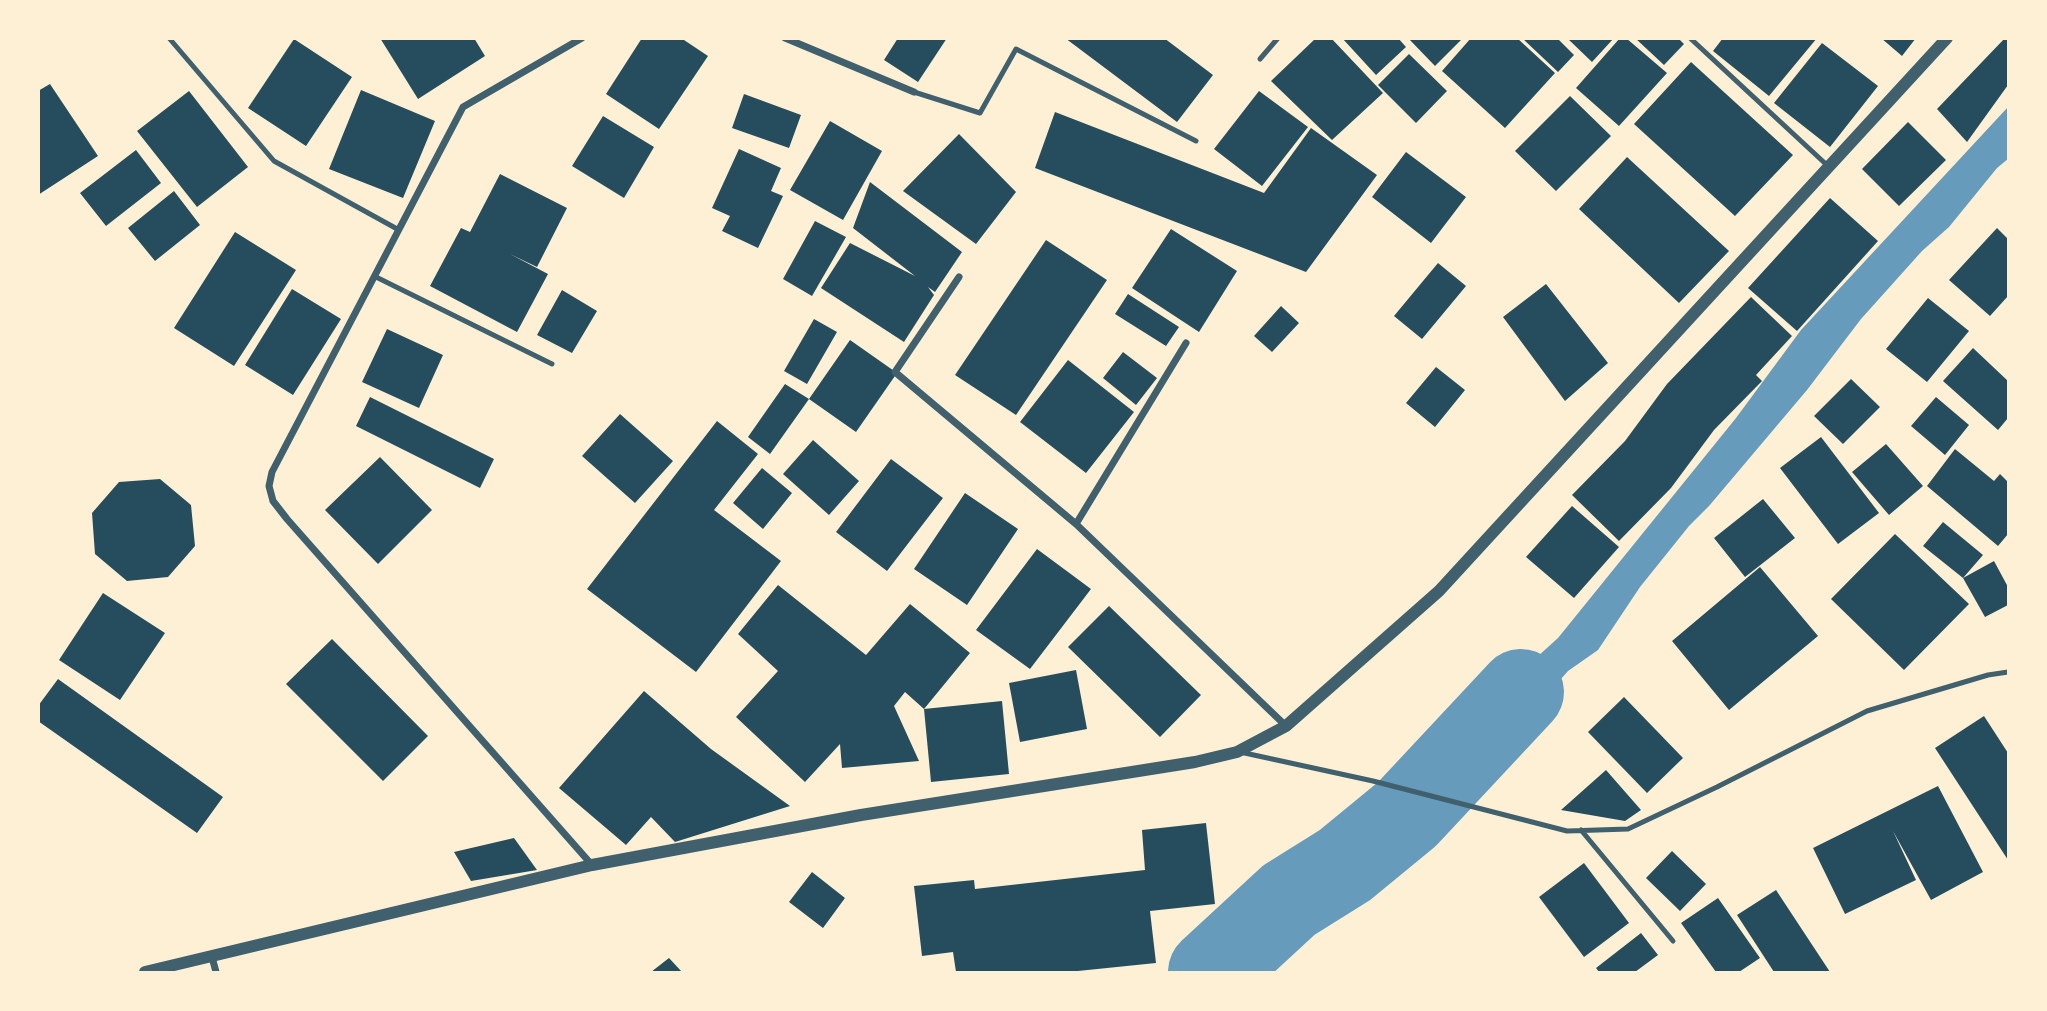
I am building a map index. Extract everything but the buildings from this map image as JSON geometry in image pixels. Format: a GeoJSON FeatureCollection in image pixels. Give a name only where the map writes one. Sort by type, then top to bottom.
{"type":"FeatureCollection","features":[{"type":"Feature","properties":{"kind":"street"},"geometry":{"type":"LineString","coordinates":[[582,38],[463,107],[272,472],[269,486],[273,501],[592,865]]}},
{"type":"Feature","properties":{"kind":"street"},"geometry":{"type":"LineString","coordinates":[[785,38],[914,92]]}},
{"type":"Feature","properties":{"kind":"street"},"geometry":{"type":"LineString","coordinates":[[145,972],[592,865],[861,815],[1195,762],[1237,752],[1286,726],[1439,591],[1947,38]]}},
{"type":"Feature","properties":{"kind":"street"},"geometry":{"type":"LineString","coordinates":[[959,276],[895,372],[1076,524],[1286,726]]}},
{"type":"Feature","properties":{"kind":"street"},"geometry":{"type":"LineString","coordinates":[[1076,524],[1186,343]]}},
{"type":"Feature","properties":{"kind":"street"},"geometry":{"type":"LineString","coordinates":[[212,957],[216,972]]}},
{"type":"Feature","properties":{"kind":"lane"},"geometry":{"type":"LineString","coordinates":[[169,38],[274,161],[399,230]]}},
{"type":"Feature","properties":{"kind":"lane"},"geometry":{"type":"LineString","coordinates":[[1259,59],[1278,38]]}},
{"type":"Feature","properties":{"kind":"lane"},"geometry":{"type":"LineString","coordinates":[[1690,38],[1829,167]]}},
{"type":"Feature","properties":{"kind":"lane"},"geometry":{"type":"LineString","coordinates":[[914,92],[980,113],[1016,50],[1196,141]]}},
{"type":"Feature","properties":{"kind":"lane"},"geometry":{"type":"LineString","coordinates":[[374,276],[552,364]]}},
{"type":"Feature","properties":{"kind":"lane"},"geometry":{"type":"LineString","coordinates":[[1237,752],[1373,781],[1567,831],[1628,829],[1867,711],[1988,675],[2008,672]]}},
{"type":"Feature","properties":{"kind":"lane"},"geometry":{"type":"LineString","coordinates":[[1581,830],[1673,941]]}},
{"type":"Feature","properties":{"kind":"water"},"geometry":{"type":"Polygon","coordinates":[[[2008,107],[2008,159],[1997,168],[1949,227],[1922,251],[1861,319],[1807,390],[1640,587],[1598,650],[1568,671],[1497,751],[1460,787],[1418,772],[1485,704],[1558,638],[1736,418],[1801,330],[2008,107]]]}},
{"type":"Feature","properties":{"kind":"water"},"geometry":{"type":"Polygon","coordinates":[[[1378,807],[1422,824],[1243,972],[1171,972],[1318,841],[1378,807]]]}},
{"type":"Feature","properties":{"kind":"waterway"},"geometry":{"type":"LineString","coordinates":[[1211,972],[1289,900],[1345,865],[1407,814],[1521,692]]}}]}
